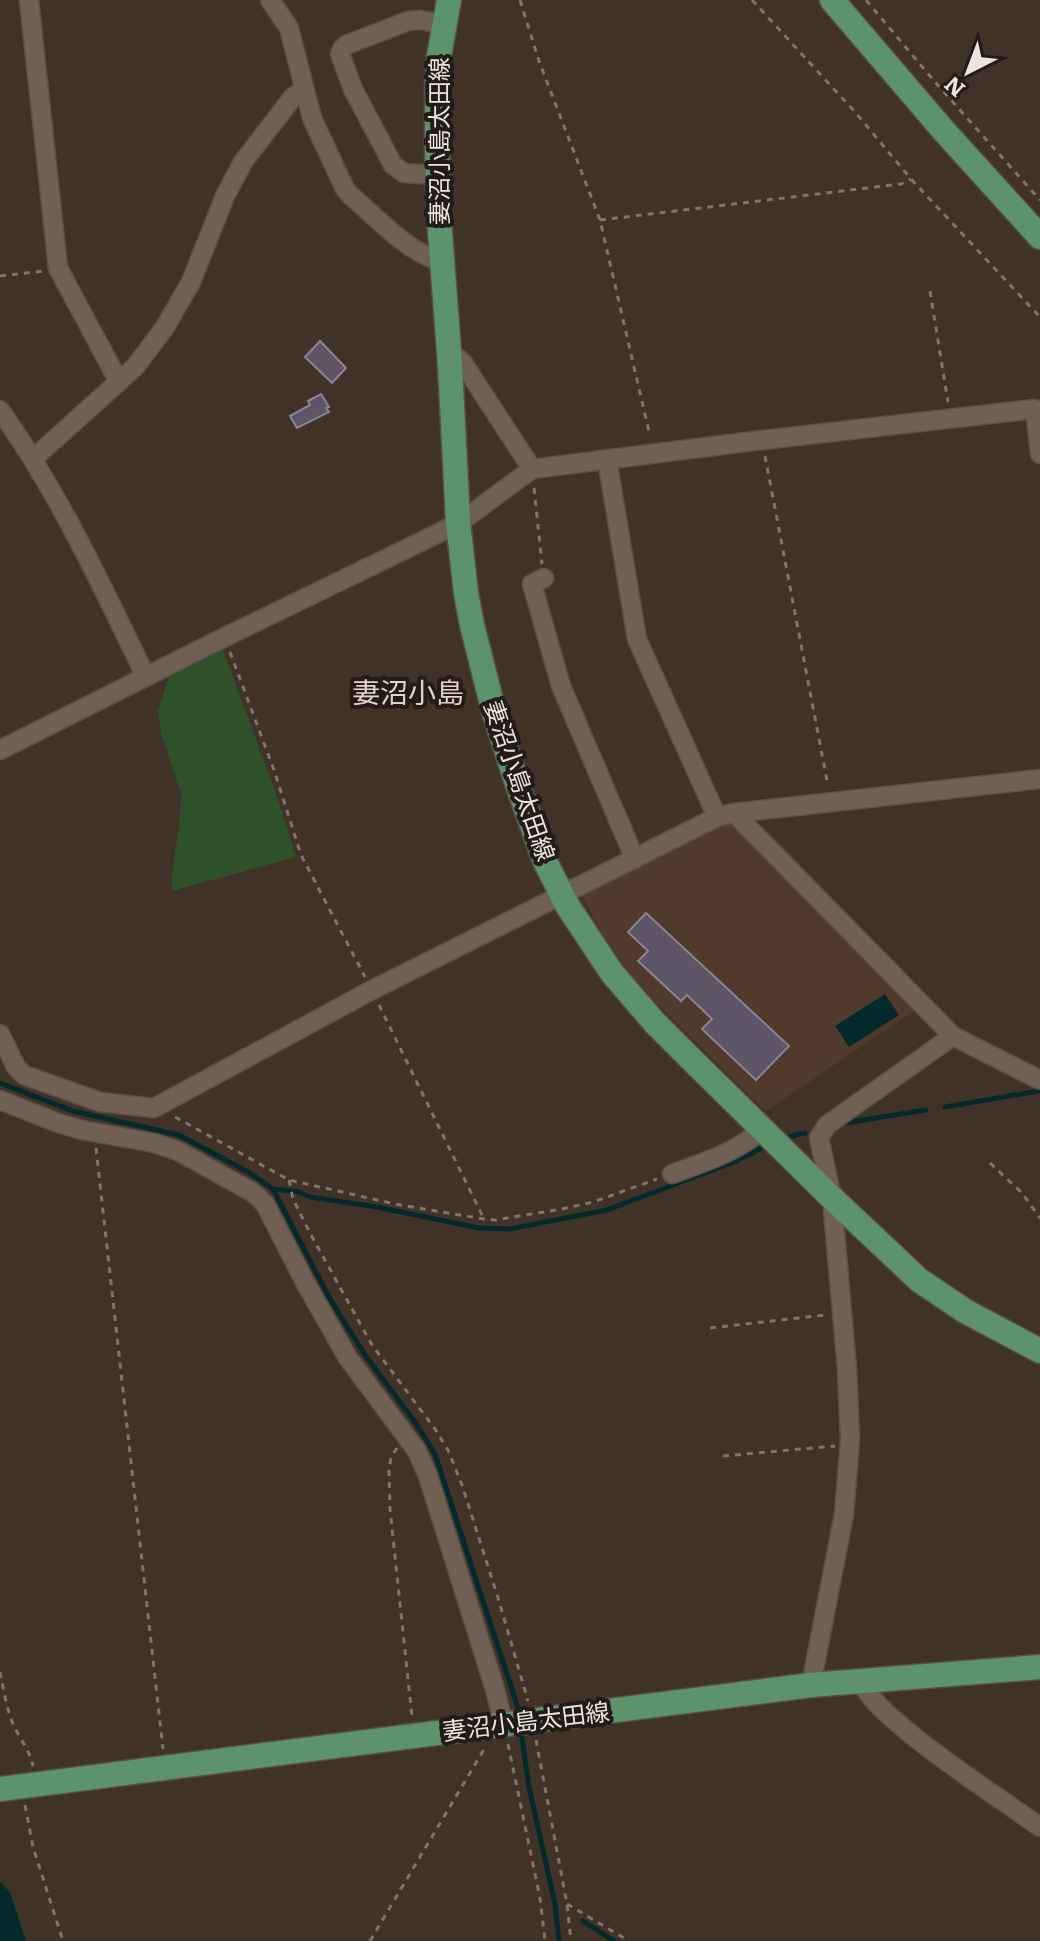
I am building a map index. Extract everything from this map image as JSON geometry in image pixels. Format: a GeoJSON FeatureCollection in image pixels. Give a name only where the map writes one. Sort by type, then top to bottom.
{"type":"FeatureCollection","features":[{"type":"Feature","properties":{"kind":"main road","name":"妻沼小島太田線"},"geometry":{"type":"LineString","coordinates":[[449,0],[443,24],[437,87],[437,175],[458,522],[466,593],[494,712],[536,837],[561,896],[599,956],[624,988],[664,1032],[832,1198],[919,1280],[965,1311],[1040,1351]]}},
{"type":"Feature","properties":{"kind":"main road"},"geometry":{"type":"LineString","coordinates":[[832,0],[1040,237]]}},
{"type":"Feature","properties":{"kind":"main road","name":"妻沼小島太田線"},"geometry":{"type":"LineString","coordinates":[[18,1789],[811,1685],[1040,1667]]}},
{"type":"Feature","properties":{"kind":"street"},"geometry":{"type":"LineString","coordinates":[[29,0],[58,268],[119,382]]}},
{"type":"Feature","properties":{"kind":"street"},"geometry":{"type":"LineString","coordinates":[[270,0],[289,28],[312,118],[350,195],[407,244],[442,261]]}},
{"type":"Feature","properties":{"kind":"street"},"geometry":{"type":"LineString","coordinates":[[437,175],[404,173],[393,165],[353,89],[340,54],[346,45],[408,21],[443,24]]}},
{"type":"Feature","properties":{"kind":"street"},"geometry":{"type":"LineString","coordinates":[[33,459],[135,367],[165,327],[191,282],[225,196],[243,162],[293,97],[304,89]]}},
{"type":"Feature","properties":{"kind":"street"},"geometry":{"type":"LineString","coordinates":[[449,357],[463,363],[532,469]]}},
{"type":"Feature","properties":{"kind":"street"},"geometry":{"type":"LineString","coordinates":[[0,750],[458,522],[532,469],[1035,409],[1040,454]]}},
{"type":"Feature","properties":{"kind":"street"},"geometry":{"type":"LineString","coordinates":[[0,410],[33,459],[94,569],[146,677]]}},
{"type":"Feature","properties":{"kind":"street"},"geometry":{"type":"LineString","coordinates":[[607,459],[637,639],[725,815],[953,1036],[1040,1080]]}},
{"type":"Feature","properties":{"kind":"street"},"geometry":{"type":"LineString","coordinates":[[544,578],[532,584],[561,686],[635,859]]}},
{"type":"Feature","properties":{"kind":"street"},"geometry":{"type":"LineString","coordinates":[[0,1034],[16,1067],[24,1075],[100,1102],[154,1108],[372,990],[725,815],[1040,779]]}},
{"type":"Feature","properties":{"kind":"street"},"geometry":{"type":"LineString","coordinates":[[811,1685],[844,1514],[849,1445],[847,1369],[832,1198],[819,1138],[827,1125],[953,1036]]}},
{"type":"Feature","properties":{"kind":"street"},"geometry":{"type":"LineString","coordinates":[[0,1100],[58,1123],[178,1151],[252,1192],[265,1204],[348,1358],[417,1451],[428,1476],[508,1725]]}},
{"type":"Feature","properties":{"kind":"street"},"geometry":{"type":"LineString","coordinates":[[672,1174],[726,1154],[762,1129]]}},
{"type":"Feature","properties":{"kind":"street"},"geometry":{"type":"LineString","coordinates":[[860,1681],[870,1698],[887,1715],[1040,1827]]}},
{"type":"Feature","properties":{"kind":"path"},"geometry":{"type":"LineString","coordinates":[[520,0],[539,61],[600,220],[654,453]]}},
{"type":"Feature","properties":{"kind":"path"},"geometry":{"type":"LineString","coordinates":[[752,0],[855,112],[911,179],[1040,317]]}},
{"type":"Feature","properties":{"kind":"path"},"geometry":{"type":"LineString","coordinates":[[866,0],[1040,200]]}},
{"type":"Feature","properties":{"kind":"path"},"geometry":{"type":"LineString","coordinates":[[600,220],[901,184],[911,179]]}},
{"type":"Feature","properties":{"kind":"path"},"geometry":{"type":"LineString","coordinates":[[0,276],[58,268]]}},
{"type":"Feature","properties":{"kind":"path"},"geometry":{"type":"LineString","coordinates":[[930,291],[950,418]]}},
{"type":"Feature","properties":{"kind":"path"},"geometry":{"type":"LineString","coordinates":[[762,440],[830,802]]}},
{"type":"Feature","properties":{"kind":"path"},"geometry":{"type":"LineString","coordinates":[[532,469],[544,578]]}},
{"type":"Feature","properties":{"kind":"path"},"geometry":{"type":"LineString","coordinates":[[225,637],[274,770],[301,855],[372,990],[484,1219]]}},
{"type":"Feature","properties":{"kind":"path"},"geometry":{"type":"LineString","coordinates":[[154,1108],[289,1180],[395,1204],[484,1219],[495,1220],[578,1206],[672,1174]]}},
{"type":"Feature","properties":{"kind":"path"},"geometry":{"type":"LineString","coordinates":[[94,1132],[164,1769]]}},
{"type":"Feature","properties":{"kind":"path"},"geometry":{"type":"LineString","coordinates":[[990,1163],[1022,1193],[1040,1218]]}},
{"type":"Feature","properties":{"kind":"path"},"geometry":{"type":"LineString","coordinates":[[710,1328],[843,1313]]}},
{"type":"Feature","properties":{"kind":"path"},"geometry":{"type":"LineString","coordinates":[[406,1437],[391,1457],[389,1496],[414,1737]]}},
{"type":"Feature","properties":{"kind":"path"},"geometry":{"type":"LineString","coordinates":[[723,1456],[849,1445]]}},
{"type":"Feature","properties":{"kind":"path"},"geometry":{"type":"LineString","coordinates":[[0,1672],[13,1721],[31,1758],[18,1789],[63,1941]]}},
{"type":"Feature","properties":{"kind":"path"},"geometry":{"type":"LineString","coordinates":[[370,1941],[489,1740],[508,1725],[545,1941]]}},
{"type":"Feature","properties":{"kind":"path"},"geometry":{"type":"LineString","coordinates":[[567,1904],[629,1941]]}},
{"type":"Feature","properties":{"kind":"shaded area"},"geometry":{"type":"Polygon","coordinates":[[[718,824],[734,825],[916,1010],[766,1111],[632,976],[602,933],[582,896],[718,824]]]}},
{"type":"Feature","properties":{"kind":"green space"},"geometry":{"type":"Polygon","coordinates":[[[222,647],[296,857],[172,891],[181,794],[161,733],[158,711],[170,672],[222,647]]]}},
{"type":"Feature","properties":{"kind":"water"},"geometry":{"type":"Polygon","coordinates":[[[885,994],[899,1015],[849,1047],[835,1026],[885,994]]]}},
{"type":"Feature","properties":{"kind":"water"},"geometry":{"type":"Polygon","coordinates":[[[0,1882],[10,1892],[26,1941],[0,1941],[0,1882]]]}},
{"type":"Feature","properties":{"kind":"building"},"geometry":{"type":"Polygon","coordinates":[[[320,341],[346,368],[332,383],[305,357],[320,341]]]}},
{"type":"Feature","properties":{"kind":"building"},"geometry":{"type":"Polygon","coordinates":[[[321,394],[329,412],[297,428],[290,416],[310,405],[308,401],[321,394]]]}},
{"type":"Feature","properties":{"kind":"building"},"geometry":{"type":"Polygon","coordinates":[[[646,913],[789,1046],[756,1080],[702,1029],[712,1019],[687,995],[681,1001],[638,961],[648,951],[628,932],[646,913]]]}},
{"type":"Feature","properties":{"kind":"waterway"},"geometry":{"type":"LineString","coordinates":[[0,1083],[73,1111],[179,1135],[250,1173],[273,1189],[330,1299],[365,1355],[435,1454],[519,1717]]}},
{"type":"Feature","properties":{"kind":"waterway"},"geometry":{"type":"LineString","coordinates":[[945,1107],[1039,1091]]}},
{"type":"Feature","properties":{"kind":"waterway"},"geometry":{"type":"LineString","coordinates":[[844,1123],[926,1110]]}},
{"type":"Feature","properties":{"kind":"waterway"},"geometry":{"type":"LineString","coordinates":[[791,1136],[805,1133]]}},
{"type":"Feature","properties":{"kind":"waterway"},"geometry":{"type":"LineString","coordinates":[[274,1189],[479,1228],[509,1229],[607,1210],[734,1162],[764,1147]]}},
{"type":"Feature","properties":{"kind":"waterway"},"geometry":{"type":"LineString","coordinates":[[521,1731],[529,1787],[555,1904],[559,1941]]}},
{"type":"Feature","properties":{"kind":"waterway"},"geometry":{"type":"LineString","coordinates":[[583,1921],[614,1941]]}},
{"type":"Feature","properties":{"kind":"district","name":"妻沼小島"},"geometry":{"type":"Point","coordinates":[408,693]}}]}
